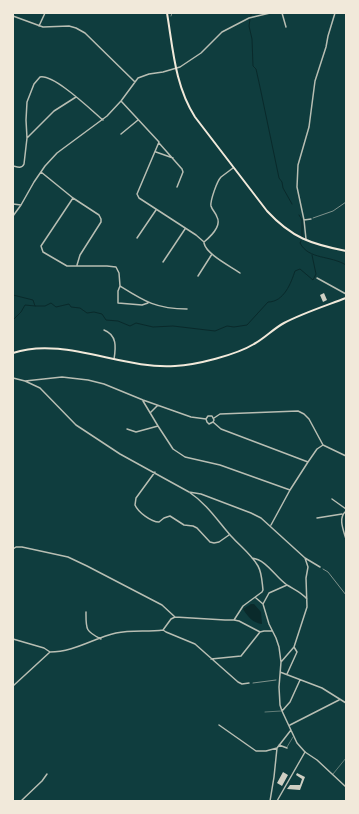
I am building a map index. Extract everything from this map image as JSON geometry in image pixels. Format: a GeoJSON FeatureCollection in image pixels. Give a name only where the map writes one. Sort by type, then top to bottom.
{"type":"FeatureCollection","features":[{"type":"Feature","properties":{"kind":"main road"},"geometry":{"type":"LineString","coordinates":[[167,13],[176,69],[182,91],[189,108],[233,168],[267,211],[292,234],[316,245],[346,251]]}},
{"type":"Feature","properties":{"kind":"main road"},"geometry":{"type":"LineString","coordinates":[[13,353],[30,348],[45,348],[80,352],[139,365],[163,367],[194,364],[246,349],[254,345],[285,322],[346,298]]}},
{"type":"Feature","properties":{"kind":"street"},"geometry":{"type":"LineString","coordinates":[[39,26],[45,13]]}},
{"type":"Feature","properties":{"kind":"street"},"geometry":{"type":"LineString","coordinates":[[13,216],[41,172],[61,150],[103,120],[121,101],[138,78],[149,74],[176,69],[201,52],[222,32],[249,18],[270,13]]}},
{"type":"Feature","properties":{"kind":"street"},"geometry":{"type":"LineString","coordinates":[[282,13],[286,27]]}},
{"type":"Feature","properties":{"kind":"street"},"geometry":{"type":"LineString","coordinates":[[306,240],[304,220],[297,187],[298,165],[309,127],[316,81],[335,13]]}},
{"type":"Feature","properties":{"kind":"street"},"geometry":{"type":"LineString","coordinates":[[13,16],[43,27],[69,26],[81,30],[135,82]]}},
{"type":"Feature","properties":{"kind":"street"},"geometry":{"type":"LineString","coordinates":[[13,166],[22,167],[24,164],[27,138],[27,102],[36,80],[40,77],[46,77],[76,97],[103,120]]}},
{"type":"Feature","properties":{"kind":"street"},"geometry":{"type":"LineString","coordinates":[[27,138],[54,111],[76,97]]}},
{"type":"Feature","properties":{"kind":"street"},"geometry":{"type":"LineString","coordinates":[[121,101],[181,167],[183,172],[177,187]]}},
{"type":"Feature","properties":{"kind":"street"},"geometry":{"type":"LineString","coordinates":[[121,134],[138,120]]}},
{"type":"Feature","properties":{"kind":"street"},"geometry":{"type":"LineString","coordinates":[[159,142],[138,194],[139,198],[204,242],[205,248],[212,254],[240,272]]}},
{"type":"Feature","properties":{"kind":"street"},"geometry":{"type":"LineString","coordinates":[[156,152],[173,158]]}},
{"type":"Feature","properties":{"kind":"street"},"geometry":{"type":"LineString","coordinates":[[204,242],[216,229],[218,221],[218,218],[211,205],[211,201],[218,181],[233,168]]}},
{"type":"Feature","properties":{"kind":"street"},"geometry":{"type":"LineString","coordinates":[[41,172],[73,198],[99,215],[101,219],[101,222],[80,255],[76,266]]}},
{"type":"Feature","properties":{"kind":"street"},"geometry":{"type":"LineString","coordinates":[[73,198],[41,246],[43,252],[67,266],[116,267],[119,273],[120,286],[118,291],[118,303],[142,305],[148,303]]}},
{"type":"Feature","properties":{"kind":"street"},"geometry":{"type":"LineString","coordinates":[[13,204],[21,205]]}},
{"type":"Feature","properties":{"kind":"street"},"geometry":{"type":"LineString","coordinates":[[137,238],[156,210]]}},
{"type":"Feature","properties":{"kind":"street"},"geometry":{"type":"LineString","coordinates":[[304,220],[311,219]]}},
{"type":"Feature","properties":{"kind":"street"},"geometry":{"type":"LineString","coordinates":[[163,262],[185,229]]}},
{"type":"Feature","properties":{"kind":"street"},"geometry":{"type":"LineString","coordinates":[[198,276],[212,254]]}},
{"type":"Feature","properties":{"kind":"street"},"geometry":{"type":"LineString","coordinates":[[317,278],[346,294]]}},
{"type":"Feature","properties":{"kind":"street"},"geometry":{"type":"LineString","coordinates":[[120,286],[148,303],[168,308],[187,309]]}},
{"type":"Feature","properties":{"kind":"street"},"geometry":{"type":"LineString","coordinates":[[104,330],[111,334],[114,338],[114,359]]}},
{"type":"Feature","properties":{"kind":"street"},"geometry":{"type":"LineString","coordinates":[[25,381],[67,377],[88,380],[104,384],[191,417],[206,419],[209,416],[214,418]]}},
{"type":"Feature","properties":{"kind":"street"},"geometry":{"type":"LineString","coordinates":[[13,378],[25,381],[45,393],[76,425],[120,454],[155,472],[199,498],[207,506],[230,535],[252,558],[260,571],[262,592],[243,606],[234,620]]}},
{"type":"Feature","properties":{"kind":"street"},"geometry":{"type":"LineString","coordinates":[[143,400],[173,449],[185,457],[220,465],[290,490]]}},
{"type":"Feature","properties":{"kind":"street"},"geometry":{"type":"LineString","coordinates":[[150,413],[157,405]]}},
{"type":"Feature","properties":{"kind":"street"},"geometry":{"type":"LineString","coordinates":[[213,422],[214,418],[220,414],[298,411],[309,419],[323,445],[346,456]]}},
{"type":"Feature","properties":{"kind":"street"},"geometry":{"type":"LineString","coordinates":[[206,419],[208,423],[213,422],[221,429],[308,462]]}},
{"type":"Feature","properties":{"kind":"street"},"geometry":{"type":"LineString","coordinates":[[127,428],[136,432],[158,426]]}},
{"type":"Feature","properties":{"kind":"street"},"geometry":{"type":"LineString","coordinates":[[270,526],[290,490],[316,449],[323,445]]}},
{"type":"Feature","properties":{"kind":"street"},"geometry":{"type":"LineString","coordinates":[[155,472],[136,498],[135,505],[138,510],[156,522],[167,516],[171,516],[184,525],[197,528],[210,542],[220,542],[230,535]]}},
{"type":"Feature","properties":{"kind":"street"},"geometry":{"type":"LineString","coordinates":[[189,492],[192,491],[201,494],[261,518],[305,558],[320,567]]}},
{"type":"Feature","properties":{"kind":"street"},"geometry":{"type":"LineString","coordinates":[[317,518],[342,514],[346,510],[332,498]]}},
{"type":"Feature","properties":{"kind":"street"},"geometry":{"type":"LineString","coordinates":[[342,514],[342,522],[346,539]]}},
{"type":"Feature","properties":{"kind":"street"},"geometry":{"type":"LineString","coordinates":[[13,549],[16,547],[22,547],[68,557],[145,595],[166,607],[175,617]]}},
{"type":"Feature","properties":{"kind":"street"},"geometry":{"type":"LineString","coordinates":[[252,558],[263,563],[287,585],[296,589],[307,599]]}},
{"type":"Feature","properties":{"kind":"street"},"geometry":{"type":"LineString","coordinates":[[281,662],[294,647],[304,618],[307,599],[306,578],[308,568],[305,558]]}},
{"type":"Feature","properties":{"kind":"street"},"geometry":{"type":"LineString","coordinates":[[263,604],[269,592],[287,585]]}},
{"type":"Feature","properties":{"kind":"street"},"geometry":{"type":"LineString","coordinates":[[256,597],[258,601],[263,604],[279,647],[281,662],[279,680],[280,705],[282,711],[299,746],[317,760],[346,787]]}},
{"type":"Feature","properties":{"kind":"street"},"geometry":{"type":"LineString","coordinates":[[86,612],[87,630],[91,634],[101,639]]}},
{"type":"Feature","properties":{"kind":"street"},"geometry":{"type":"LineString","coordinates":[[163,630],[171,619],[175,617],[234,620],[260,632],[272,631]]}},
{"type":"Feature","properties":{"kind":"street"},"geometry":{"type":"LineString","coordinates":[[13,639],[44,648],[50,652],[58,652],[117,633],[163,630],[194,644],[238,682],[242,684],[249,683]]}},
{"type":"Feature","properties":{"kind":"street"},"geometry":{"type":"LineString","coordinates":[[211,659],[241,656],[260,632]]}},
{"type":"Feature","properties":{"kind":"street"},"geometry":{"type":"LineString","coordinates":[[287,675],[297,652],[294,647]]}},
{"type":"Feature","properties":{"kind":"street"},"geometry":{"type":"LineString","coordinates":[[13,686],[50,652]]}},
{"type":"Feature","properties":{"kind":"street"},"geometry":{"type":"LineString","coordinates":[[280,672],[322,688],[346,703]]}},
{"type":"Feature","properties":{"kind":"street"},"geometry":{"type":"LineString","coordinates":[[282,711],[290,702],[300,680]]}},
{"type":"Feature","properties":{"kind":"street"},"geometry":{"type":"LineString","coordinates":[[290,725],[339,700]]}},
{"type":"Feature","properties":{"kind":"street"},"geometry":{"type":"LineString","coordinates":[[219,725],[256,751],[266,751],[277,748],[291,730]]}},
{"type":"Feature","properties":{"kind":"street"},"geometry":{"type":"LineString","coordinates":[[280,745],[287,748]]}},
{"type":"Feature","properties":{"kind":"street"},"geometry":{"type":"LineString","coordinates":[[270,801],[277,748]]}},
{"type":"Feature","properties":{"kind":"street"},"geometry":{"type":"LineString","coordinates":[[277,801],[305,752]]}},
{"type":"Feature","properties":{"kind":"street"},"geometry":{"type":"LineString","coordinates":[[21,801],[42,781],[47,774]]}},
{"type":"Feature","properties":{"kind":"lane"},"geometry":{"type":"LineString","coordinates":[[265,712],[282,711]]}},
{"type":"Feature","properties":{"kind":"lane"},"geometry":{"type":"LineString","coordinates":[[287,748],[294,736]]}},
{"type":"Feature","properties":{"kind":"lane"},"geometry":{"type":"LineString","coordinates":[[332,775],[346,758]]}},
{"type":"Feature","properties":{"kind":"path"},"geometry":{"type":"LineString","coordinates":[[168,19],[172,13]]}},
{"type":"Feature","properties":{"kind":"path"},"geometry":{"type":"LineString","coordinates":[[311,219],[333,211],[346,202]]}},
{"type":"Feature","properties":{"kind":"path"},"geometry":{"type":"LineString","coordinates":[[320,567],[328,572],[346,595]]}},
{"type":"Feature","properties":{"kind":"path"},"geometry":{"type":"LineString","coordinates":[[249,683],[279,680]]}},
{"type":"Feature","properties":{"kind":"water"},"geometry":{"type":"Polygon","coordinates":[[[251,604],[254,604],[261,612],[262,624],[251,619],[243,609],[251,604]]]}},
{"type":"Feature","properties":{"kind":"building"},"geometry":{"type":"Polygon","coordinates":[[[324,293],[327,300],[323,302],[320,295],[324,293]]]}},
{"type":"Feature","properties":{"kind":"building"},"geometry":{"type":"Polygon","coordinates":[[[283,772],[288,775],[282,786],[277,783],[283,772]]]}},
{"type":"Feature","properties":{"kind":"building"},"geometry":{"type":"Polygon","coordinates":[[[297,773],[305,777],[300,790],[287,789],[290,785],[300,785],[302,779],[296,775],[297,773]]]}},
{"type":"Feature","properties":{"kind":"waterway"},"geometry":{"type":"LineString","coordinates":[[250,19],[249,26],[252,39],[253,66],[256,69],[279,178],[292,204]]}},
{"type":"Feature","properties":{"kind":"waterway"},"geometry":{"type":"LineString","coordinates":[[299,215],[302,220],[302,237]]}},
{"type":"Feature","properties":{"kind":"waterway"},"geometry":{"type":"LineString","coordinates":[[301,241],[300,243],[304,248],[314,255],[346,265]]}},
{"type":"Feature","properties":{"kind":"waterway"},"geometry":{"type":"LineString","coordinates":[[13,295],[33,300],[35,306],[45,306],[51,303],[56,307],[69,304],[71,307],[80,308],[87,313],[94,312],[102,314],[106,320],[118,321],[130,326],[136,323],[153,327],[173,326],[215,331],[227,326],[234,327],[247,325],[268,302],[274,301],[283,295],[289,286],[295,271],[300,269],[313,280],[316,274],[312,255]]}},
{"type":"Feature","properties":{"kind":"waterway"},"geometry":{"type":"LineString","coordinates":[[13,320],[21,312],[25,305],[35,306]]}}]}
